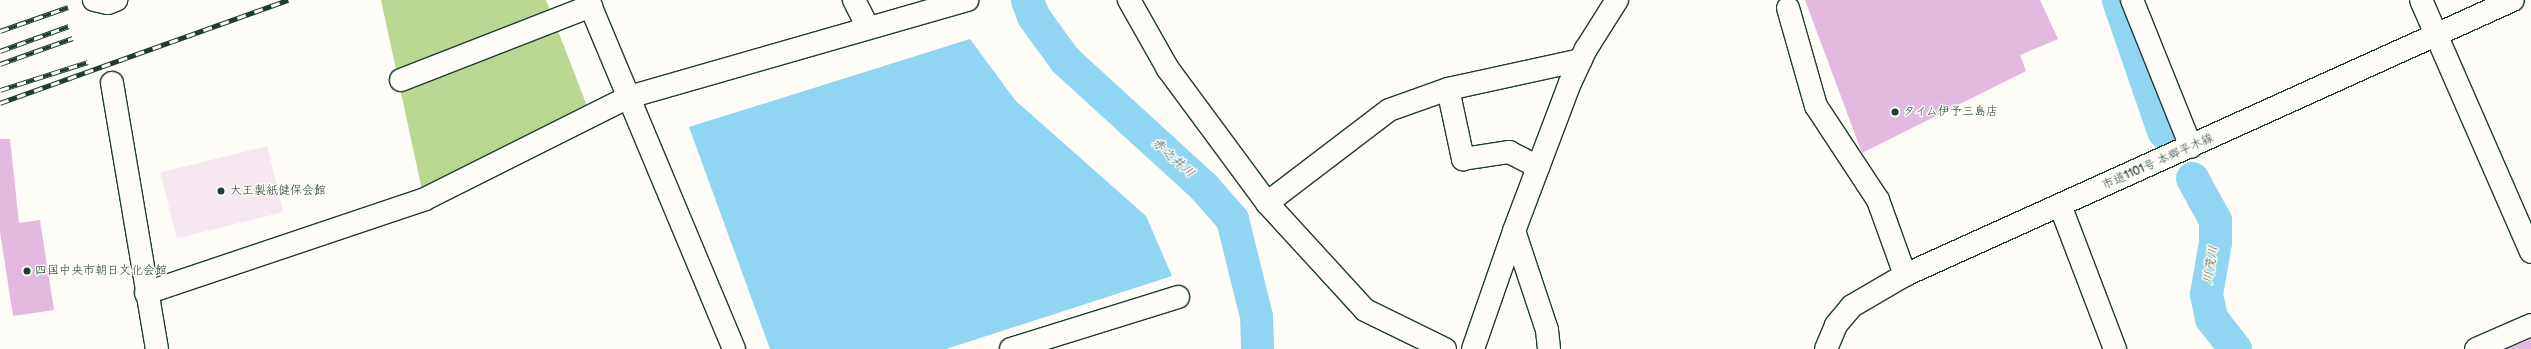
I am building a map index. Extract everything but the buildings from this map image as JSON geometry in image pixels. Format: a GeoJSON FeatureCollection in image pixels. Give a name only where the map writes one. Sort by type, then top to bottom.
{"type":"FeatureCollection","features":[{"type":"Feature","properties":{"kind":"street"},"geometry":{"type":"LineString","coordinates":[[94,0],[108,3],[116,0]]}},
{"type":"Feature","properties":{"kind":"street"},"geometry":{"type":"LineString","coordinates":[[854,0],[868,28]]}},
{"type":"Feature","properties":{"kind":"street"},"geometry":{"type":"LineString","coordinates":[[146,293],[426,199],[629,97],[868,28],[938,4],[966,0]]}},
{"type":"Feature","properties":{"kind":"street"},"geometry":{"type":"LineString","coordinates":[[1129,0],[1168,69],[1267,204],[1365,310],[1445,349]]}},
{"type":"Feature","properties":{"kind":"street"},"geometry":{"type":"LineString","coordinates":[[1474,349],[1514,231],[1581,60],[1617,0]]}},
{"type":"Feature","properties":{"kind":"street"},"geometry":{"type":"LineString","coordinates":[[2132,0],[2191,147]]}},
{"type":"Feature","properties":{"kind":"street"},"geometry":{"type":"LineString","coordinates":[[2421,0],[2435,37],[2531,252]]}},
{"type":"Feature","properties":{"kind":"street","name":"市道1101号 本郷平木線"},"geometry":{"type":"LineString","coordinates":[[1826,349],[1836,325],[1852,306],[1905,275],[2435,37],[2513,0]]}},
{"type":"Feature","properties":{"kind":"street"},"geometry":{"type":"LineString","coordinates":[[401,80],[589,3],[734,349]]}},
{"type":"Feature","properties":{"kind":"street"},"geometry":{"type":"LineString","coordinates":[[1788,8],[1816,106],[1878,200],[1905,275]]}},
{"type":"Feature","properties":{"kind":"street"},"geometry":{"type":"LineString","coordinates":[[1267,204],[1388,110],[1448,89],[1581,60]]}},
{"type":"Feature","properties":{"kind":"street"},"geometry":{"type":"LineString","coordinates":[[112,83],[146,293],[157,349]]}},
{"type":"Feature","properties":{"kind":"street"},"geometry":{"type":"LineString","coordinates":[[1448,89],[1462,159],[1509,152],[1538,167]]}},
{"type":"Feature","properties":{"kind":"street"},"geometry":{"type":"LineString","coordinates":[[2060,205],[2115,349]]}},
{"type":"Feature","properties":{"kind":"street"},"geometry":{"type":"LineString","coordinates":[[1514,231],[1547,330],[1548,349]]}},
{"type":"Feature","properties":{"kind":"street"},"geometry":{"type":"LineString","coordinates":[[1011,349],[1178,297]]}},
{"type":"Feature","properties":{"kind":"street"},"geometry":{"type":"LineString","coordinates":[[2476,349],[2531,325]]}},
{"type":"Feature","properties":{"kind":"shaded area","name":"大王製紙健保会館"},"geometry":{"type":"Polygon","coordinates":[[[267,146],[283,212],[177,239],[160,173],[267,146]]]}},
{"type":"Feature","properties":{"kind":"green space"},"geometry":{"type":"Polygon","coordinates":[[[381,0],[546,0],[589,111],[422,190],[381,0]]]}},
{"type":"Feature","properties":{"kind":"water"},"geometry":{"type":"Polygon","coordinates":[[[970,39],[1015,100],[1146,216],[1172,276],[946,349],[770,349],[689,127],[970,39]]]}},
{"type":"Feature","properties":{"kind":"waterway","name":"赤之井川"},"geometry":{"type":"LineString","coordinates":[[1027,0],[1033,16],[1065,60],[1203,186],[1232,219],[1256,316],[1257,349]]}},
{"type":"Feature","properties":{"kind":"waterway","name":"川茂川"},"geometry":{"type":"LineString","coordinates":[[2118,0],[2163,131]]}},
{"type":"Feature","properties":{"kind":"waterway","name":"川茂川"},"geometry":{"type":"LineString","coordinates":[[2192,178],[2215,220],[2215,242],[2206,294],[2211,318],[2235,349]]}},
{"type":"Feature","properties":{"kind":"railway"},"geometry":{"type":"LineString","coordinates":[[0,103],[288,0]]}},
{"type":"Feature","properties":{"kind":"railway"},"geometry":{"type":"LineString","coordinates":[[0,31],[68,7]]}},
{"type":"Feature","properties":{"kind":"railway"},"geometry":{"type":"LineString","coordinates":[[0,51],[69,26]]}},
{"type":"Feature","properties":{"kind":"railway"},"geometry":{"type":"LineString","coordinates":[[0,64],[73,38]]}},
{"type":"Feature","properties":{"kind":"railway"},"geometry":{"type":"LineString","coordinates":[[0,90],[88,62]]}},
{"type":"Feature","properties":{"kind":"place","name":"タイム伊予三島店"},"geometry":{"type":"Point","coordinates":[1895,112]}},
{"type":"Feature","properties":{"kind":"place","name":"大王製紙健保会館"},"geometry":{"type":"Point","coordinates":[221,191]}},
{"type":"Feature","properties":{"kind":"place","name":"四国中央市朝日文化会館"},"geometry":{"type":"Point","coordinates":[27,271]}}]}
